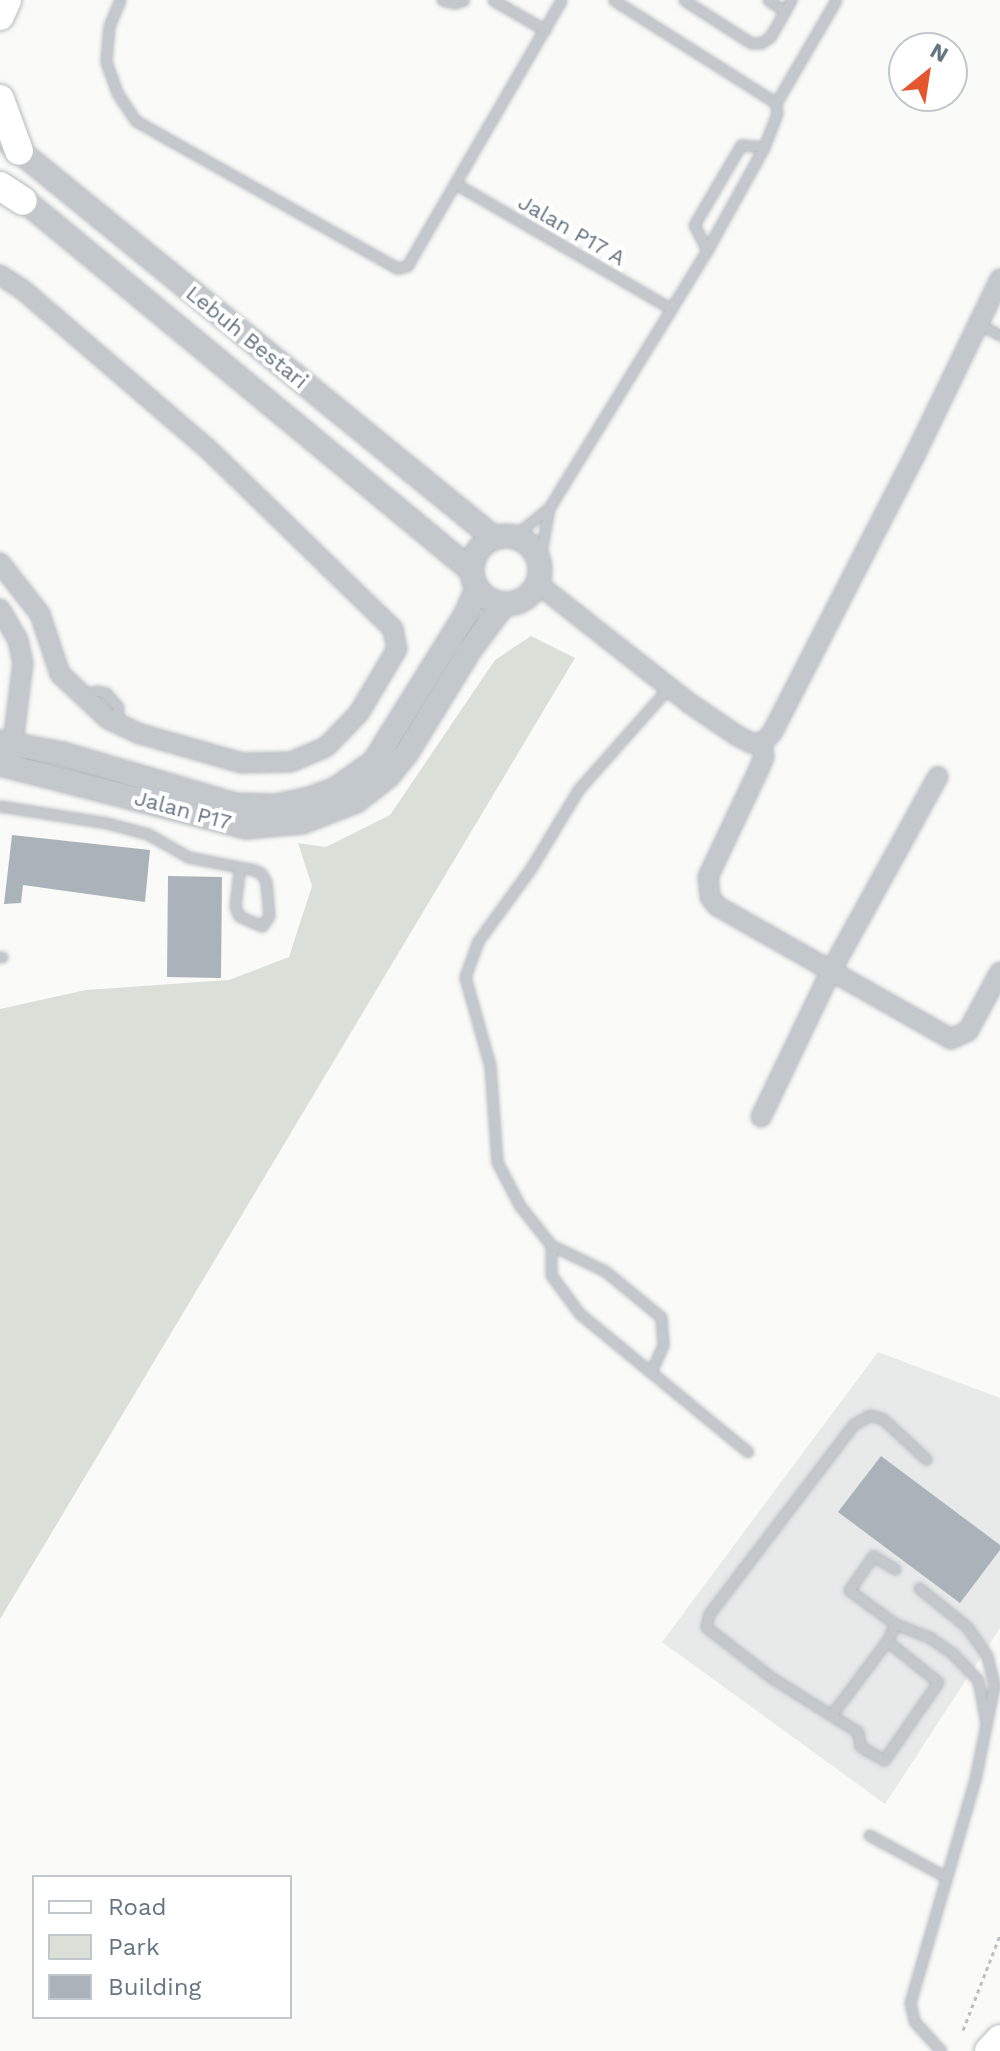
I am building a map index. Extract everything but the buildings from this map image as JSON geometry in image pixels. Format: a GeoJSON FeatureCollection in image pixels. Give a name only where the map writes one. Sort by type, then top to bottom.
{"type":"FeatureCollection","features":[{"type":"Feature","properties":{"kind":"main road"},"geometry":{"type":"LineString","coordinates":[[0,16],[7,0]]}},
{"type":"Feature","properties":{"kind":"main road"},"geometry":{"type":"LineString","coordinates":[[0,99],[10,143]]}},
{"type":"Feature","properties":{"kind":"main road"},"geometry":{"type":"LineString","coordinates":[[989,2051],[1000,2039]]}},
{"type":"Feature","properties":{"kind":"street","name":"Lebuh Bestari"},"geometry":{"type":"LineString","coordinates":[[10,143],[503,538]]}},
{"type":"Feature","properties":{"kind":"street","name":"Lebuh Bestari"},"geometry":{"type":"LineString","coordinates":[[8,189],[474,579]]}},
{"type":"Feature","properties":{"kind":"street"},"geometry":{"type":"LineString","coordinates":[[0,275],[23,290],[208,449],[397,636],[395,656],[359,713],[326,747],[290,762],[251,764],[140,734],[118,724],[80,695],[60,674],[40,614],[0,563]]}},
{"type":"Feature","properties":{"kind":"street"},"geometry":{"type":"LineString","coordinates":[[538,573],[523,600],[504,604],[494,602],[474,579],[474,557],[503,538],[527,543],[538,573],[670,686],[736,735],[751,743],[762,743],[772,733],[1000,279]]}},
{"type":"Feature","properties":{"kind":"street","name":"Jalan P17"},"geometry":{"type":"LineString","coordinates":[[6,754],[63,754],[235,805],[275,806],[306,800],[336,789],[374,762],[458,627],[474,579]]}},
{"type":"Feature","properties":{"kind":"street","name":"Jalan P17"},"geometry":{"type":"LineString","coordinates":[[6,754],[246,827],[276,827],[335,812],[371,791],[406,754],[469,651],[504,604]]}},
{"type":"Feature","properties":{"kind":"street"},"geometry":{"type":"LineString","coordinates":[[0,609],[18,640],[23,663],[6,754]]}},
{"type":"Feature","properties":{"kind":"street"},"geometry":{"type":"LineString","coordinates":[[762,743],[764,757],[708,877],[710,897],[717,906],[951,1039],[968,1031],[1000,972]]}},
{"type":"Feature","properties":{"kind":"street"},"geometry":{"type":"LineString","coordinates":[[761,1117],[831,971],[938,776]]}},
{"type":"Feature","properties":{"kind":"lane"},"geometry":{"type":"LineString","coordinates":[[120,0],[109,26],[106,62],[117,93],[136,121],[397,268],[407,266],[561,0]]}},
{"type":"Feature","properties":{"kind":"lane"},"geometry":{"type":"LineString","coordinates":[[442,0],[464,0]]}},
{"type":"Feature","properties":{"kind":"lane"},"geometry":{"type":"LineString","coordinates":[[493,0],[545,30]]}},
{"type":"Feature","properties":{"kind":"lane"},"geometry":{"type":"LineString","coordinates":[[614,0],[776,103]]}},
{"type":"Feature","properties":{"kind":"lane"},"geometry":{"type":"LineString","coordinates":[[684,0],[751,43],[761,43],[770,37],[791,0]]}},
{"type":"Feature","properties":{"kind":"lane"},"geometry":{"type":"LineString","coordinates":[[768,0],[785,11]]}},
{"type":"Feature","properties":{"kind":"lane"},"geometry":{"type":"LineString","coordinates":[[538,573],[549,508],[707,250],[764,147],[774,124],[776,103],[836,0]]}},
{"type":"Feature","properties":{"kind":"lane"},"geometry":{"type":"LineString","coordinates":[[707,250],[694,225],[741,145],[764,147]]}},
{"type":"Feature","properties":{"kind":"lane","name":"Jalan P17 A"},"geometry":{"type":"LineString","coordinates":[[456,184],[670,308]]}},
{"type":"Feature","properties":{"kind":"lane"},"geometry":{"type":"LineString","coordinates":[[979,324],[1000,335]]}},
{"type":"Feature","properties":{"kind":"lane"},"geometry":{"type":"LineString","coordinates":[[503,538],[549,508]]}},
{"type":"Feature","properties":{"kind":"lane"},"geometry":{"type":"LineString","coordinates":[[651,1372],[663,1345],[661,1317],[605,1271],[551,1245],[520,1206],[497,1162],[490,1066],[465,977],[478,941],[531,868],[555,822],[578,790],[670,686]]}},
{"type":"Feature","properties":{"kind":"lane"},"geometry":{"type":"LineString","coordinates":[[0,806],[107,823],[148,834],[188,857],[240,867],[261,873],[266,882],[269,916],[262,926],[239,916],[235,906],[240,867]]}},
{"type":"Feature","properties":{"kind":"lane"},"geometry":{"type":"LineString","coordinates":[[551,1245],[551,1275],[580,1314],[748,1452]]}},
{"type":"Feature","properties":{"kind":"lane"},"geometry":{"type":"LineString","coordinates":[[887,1641],[938,1682],[889,1756],[877,1759],[860,1746],[858,1732],[772,1678],[713,1636],[706,1627],[709,1614],[854,1424],[870,1415],[883,1419],[926,1459]]}},
{"type":"Feature","properties":{"kind":"lane"},"geometry":{"type":"LineString","coordinates":[[895,1569],[873,1556],[849,1590],[895,1624],[929,1637],[953,1654],[978,1680],[987,1730]]}},
{"type":"Feature","properties":{"kind":"lane"},"geometry":{"type":"LineString","coordinates":[[919,1588],[967,1627],[987,1656],[994,1685],[987,1730],[910,2003],[919,2029],[941,2051]]}},
{"type":"Feature","properties":{"kind":"lane"},"geometry":{"type":"LineString","coordinates":[[832,1714],[887,1641],[895,1624]]}},
{"type":"Feature","properties":{"kind":"lane"},"geometry":{"type":"LineString","coordinates":[[869,1835],[946,1877]]}},
{"type":"Feature","properties":{"kind":"path"},"geometry":{"type":"LineString","coordinates":[[963,2030],[1000,1935]]}},
{"type":"Feature","properties":{"kind":"shaded area"},"geometry":{"type":"Polygon","coordinates":[[[878,1352],[1000,1398],[1000,1628],[885,1804],[662,1642],[878,1352]]]}},
{"type":"Feature","properties":{"kind":"green space"},"geometry":{"type":"Polygon","coordinates":[[[531,636],[575,658],[0,1619],[0,1009],[86,990],[229,980],[289,957],[312,886],[298,843],[326,847],[390,815],[495,660],[531,636]]]}}]}
